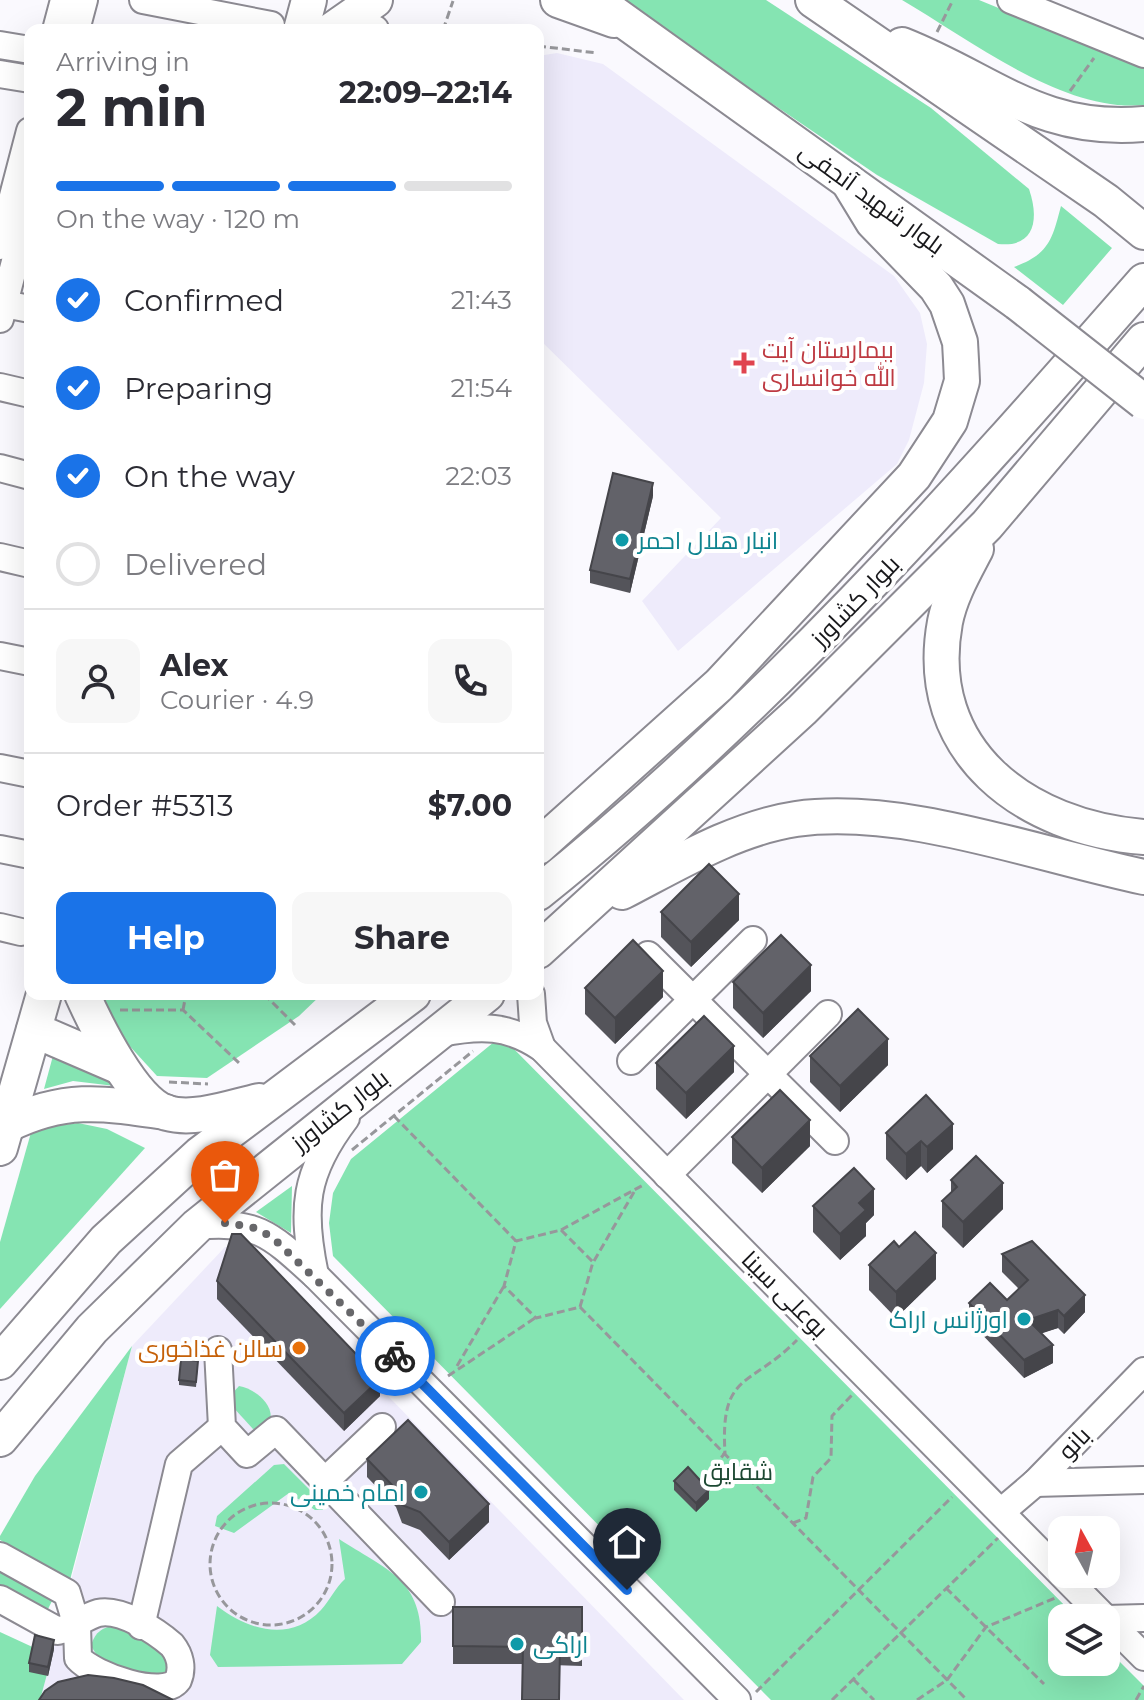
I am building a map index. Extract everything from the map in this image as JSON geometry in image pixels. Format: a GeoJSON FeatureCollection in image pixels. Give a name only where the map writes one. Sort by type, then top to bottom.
{"type":"FeatureCollection","features":[{"type":"Feature","properties":{"kind":"main road"},"geometry":{"type":"LineString","coordinates":[[289,24],[309,0]]}},
{"type":"Feature","properties":{"kind":"main road"},"geometry":{"type":"LineString","coordinates":[[341,24],[375,0]]}},
{"type":"Feature","properties":{"kind":"main road"},"geometry":{"type":"LineString","coordinates":[[558,0],[636,27]]}},
{"type":"Feature","properties":{"kind":"main road","name":"بلوار شهید آنجفی"},"geometry":{"type":"LineString","coordinates":[[595,0],[1018,303],[1144,402]]}},
{"type":"Feature","properties":{"kind":"main road"},"geometry":{"type":"LineString","coordinates":[[813,0],[934,86],[1106,201],[1144,232]]}},
{"type":"Feature","properties":{"kind":"main road"},"geometry":{"type":"LineString","coordinates":[[851,25],[925,54],[1052,117],[1108,127],[1144,124]]}},
{"type":"Feature","properties":{"kind":"main road"},"geometry":{"type":"LineString","coordinates":[[544,842],[719,685],[914,476],[950,421],[962,381],[958,333],[947,304],[936,287],[873,222],[848,181]]}},
{"type":"Feature","properties":{"kind":"main road","name":"بلوار کشاورز"},"geometry":{"type":"LineString","coordinates":[[544,888],[711,747],[849,610],[974,477],[1144,281]]}},
{"type":"Feature","properties":{"kind":"main road","name":"بلوار کشاورز"},"geometry":{"type":"LineString","coordinates":[[544,950],[802,710],[987,525],[1144,340]]}},
{"type":"Feature","properties":{"kind":"main road"},"geometry":{"type":"LineString","coordinates":[[987,525],[946,619],[941,653],[946,694],[956,725],[975,758],[998,783],[1032,808],[1110,834],[1144,837]]}},
{"type":"Feature","properties":{"kind":"main road"},"geometry":{"type":"LineString","coordinates":[[586,910],[741,834],[795,819],[854,816],[912,823],[1144,877]]}},
{"type":"Feature","properties":{"kind":"main road"},"geometry":{"type":"LineString","coordinates":[[3,1137],[42,1000]]}},
{"type":"Feature","properties":{"kind":"main road"},"geometry":{"type":"LineString","coordinates":[[85,1000],[120,1067],[141,1092],[166,1112]]}},
{"type":"Feature","properties":{"kind":"main road","name":"بلوار کشاورز"},"geometry":{"type":"LineString","coordinates":[[0,1362],[106,1240],[200,1154],[405,1000]]}},
{"type":"Feature","properties":{"kind":"main road","name":"بلوار کشاورز"},"geometry":{"type":"LineString","coordinates":[[0,1439],[92,1329],[197,1226],[480,1000]]}},
{"type":"Feature","properties":{"kind":"main road"},"geometry":{"type":"LineString","coordinates":[[34,1030],[120,1067]]}},
{"type":"Feature","properties":{"kind":"main road"},"geometry":{"type":"LineString","coordinates":[[3,1137],[39,1109],[65,1105],[214,1112],[275,1097]]}},
{"type":"Feature","properties":{"kind":"street"},"geometry":{"type":"LineString","coordinates":[[58,24],[64,0]]}},
{"type":"Feature","properties":{"kind":"street"},"geometry":{"type":"LineString","coordinates":[[78,24],[84,0]]}},
{"type":"Feature","properties":{"kind":"street"},"geometry":{"type":"LineString","coordinates":[[143,0],[270,24]]}},
{"type":"Feature","properties":{"kind":"street"},"geometry":{"type":"LineString","coordinates":[[1011,0],[1144,54]]}},
{"type":"Feature","properties":{"kind":"street"},"geometry":{"type":"LineString","coordinates":[[0,45],[24,49]]}},
{"type":"Feature","properties":{"kind":"street"},"geometry":{"type":"LineString","coordinates":[[0,74],[24,78]]}},
{"type":"Feature","properties":{"kind":"street"},"geometry":{"type":"LineString","coordinates":[[24,174],[2,311],[24,309]]}},
{"type":"Feature","properties":{"kind":"street"},"geometry":{"type":"LineString","coordinates":[[0,246],[19,210]]}},
{"type":"Feature","properties":{"kind":"street"},"geometry":{"type":"LineString","coordinates":[[0,387],[24,393]]}},
{"type":"Feature","properties":{"kind":"street"},"geometry":{"type":"LineString","coordinates":[[0,468],[24,474]]}},
{"type":"Feature","properties":{"kind":"street"},"geometry":{"type":"LineString","coordinates":[[0,557],[24,563]]}},
{"type":"Feature","properties":{"kind":"street"},"geometry":{"type":"LineString","coordinates":[[0,656],[24,661]]}},
{"type":"Feature","properties":{"kind":"street"},"geometry":{"type":"LineString","coordinates":[[0,768],[24,773]]}},
{"type":"Feature","properties":{"kind":"street"},"geometry":{"type":"LineString","coordinates":[[0,849],[24,854]]}},
{"type":"Feature","properties":{"kind":"street"},"geometry":{"type":"LineString","coordinates":[[631,1061],[753,940]]}},
{"type":"Feature","properties":{"kind":"street"},"geometry":{"type":"LineString","coordinates":[[648,955],[835,1141]]}},
{"type":"Feature","properties":{"kind":"street"},"geometry":{"type":"LineString","coordinates":[[531,1000],[533,1023],[542,1048]]}},
{"type":"Feature","properties":{"kind":"street"},"geometry":{"type":"LineString","coordinates":[[667,1175],[828,1014]]}},
{"type":"Feature","properties":{"kind":"street","name":"بوعلی سینا"},"geometry":{"type":"LineString","coordinates":[[437,1034],[473,1026],[500,1028],[521,1034],[542,1048],[1092,1604]]}},
{"type":"Feature","properties":{"kind":"street"},"geometry":{"type":"LineString","coordinates":[[315,1275],[307,1237],[305,1203],[314,1171],[327,1143],[376,1082]]}},
{"type":"Feature","properties":{"kind":"street"},"geometry":{"type":"LineString","coordinates":[[197,1226],[225,1223],[252,1227],[272,1237],[315,1275],[744,1698]]}},
{"type":"Feature","properties":{"kind":"street"},"geometry":{"type":"LineString","coordinates":[[218,1350],[222,1427],[247,1454],[276,1430],[441,1602]]}},
{"type":"Feature","properties":{"kind":"street","name":"بانو"},"geometry":{"type":"LineString","coordinates":[[1007,1518],[1035,1483],[1144,1371]]}},
{"type":"Feature","properties":{"kind":"street"},"geometry":{"type":"LineString","coordinates":[[141,1626],[179,1464],[222,1427]]}},
{"type":"Feature","properties":{"kind":"street"},"geometry":{"type":"LineString","coordinates":[[326,1480],[382,1427]]}},
{"type":"Feature","properties":{"kind":"street"},"geometry":{"type":"LineString","coordinates":[[1035,1483],[1144,1480]]}},
{"type":"Feature","properties":{"kind":"street"},"geometry":{"type":"LineString","coordinates":[[0,1556],[67,1593],[77,1626],[78,1658],[90,1671],[135,1693],[156,1696],[167,1694],[176,1687],[180,1675],[178,1652],[165,1639],[117,1613],[98,1613],[77,1626],[58,1631],[0,1599]]}},
{"type":"Feature","properties":{"kind":"street"},"geometry":{"type":"LineString","coordinates":[[1120,1618],[1144,1618]]}},
{"type":"Feature","properties":{"kind":"street","name":"بوعلی سینا"},"geometry":{"type":"LineString","coordinates":[[1120,1632],[1144,1657]]}},
{"type":"Feature","properties":{"kind":"path"},"geometry":{"type":"LineString","coordinates":[[925,54],[953,0]]}},
{"type":"Feature","properties":{"kind":"path"},"geometry":{"type":"LineString","coordinates":[[445,24],[453,1]]}},
{"type":"Feature","properties":{"kind":"path"},"geometry":{"type":"LineString","coordinates":[[1052,117],[1107,39]]}},
{"type":"Feature","properties":{"kind":"path"},"geometry":{"type":"LineString","coordinates":[[544,47],[597,53]]}},
{"type":"Feature","properties":{"kind":"path"},"geometry":{"type":"LineString","coordinates":[[183,1010],[185,1000]]}},
{"type":"Feature","properties":{"kind":"path"},"geometry":{"type":"LineString","coordinates":[[270,1000],[295,1025]]}},
{"type":"Feature","properties":{"kind":"path"},"geometry":{"type":"LineString","coordinates":[[113,1009],[183,1010],[239,1063]]}},
{"type":"Feature","properties":{"kind":"path"},"geometry":{"type":"LineString","coordinates":[[346,1155],[480,1046]]}},
{"type":"Feature","properties":{"kind":"path"},"geometry":{"type":"LineString","coordinates":[[394,1116],[516,1241]]}},
{"type":"Feature","properties":{"kind":"path"},"geometry":{"type":"LineString","coordinates":[[516,1241],[561,1230],[636,1188],[593,1262],[580,1307]]}},
{"type":"Feature","properties":{"kind":"path"},"geometry":{"type":"LineString","coordinates":[[561,1230],[593,1262]]}},
{"type":"Feature","properties":{"kind":"path"},"geometry":{"type":"LineString","coordinates":[[516,1241],[504,1286],[455,1369],[536,1318],[580,1307]]}},
{"type":"Feature","properties":{"kind":"path"},"geometry":{"type":"LineString","coordinates":[[504,1286],[536,1318]]}},
{"type":"Feature","properties":{"kind":"path"},"geometry":{"type":"LineString","coordinates":[[580,1307],[967,1700]]}},
{"type":"Feature","properties":{"kind":"path"},"geometry":{"type":"LineString","coordinates":[[706,1476],[725,1453],[723,1422],[727,1400],[733,1391],[752,1373],[772,1366],[814,1323]]}},
{"type":"Feature","properties":{"kind":"path"},"geometry":{"type":"LineString","coordinates":[[793,1523],[806,1518],[813,1477],[831,1458],[832,1416],[868,1378]]}},
{"type":"Feature","properties":{"kind":"path"},"geometry":{"type":"LineString","coordinates":[[744,1698],[970,1480]]}},
{"type":"Feature","properties":{"kind":"path"},"geometry":{"type":"LineString","coordinates":[[265,1503],[285,1504],[304,1512],[320,1526],[330,1545],[333,1566],[328,1587],[317,1605],[300,1618],[280,1625],[259,1624],[241,1617],[225,1605],[215,1589],[210,1570],[210,1551],[224,1525],[247,1507],[265,1503]]}},
{"type":"Feature","properties":{"kind":"path"},"geometry":{"type":"LineString","coordinates":[[832,1700],[946,1588],[1007,1518]]}},
{"type":"Feature","properties":{"kind":"path"},"geometry":{"type":"LineString","coordinates":[[946,1588],[1044,1684]]}},
{"type":"Feature","properties":{"kind":"path"},"geometry":{"type":"LineString","coordinates":[[917,1700],[947,1680],[986,1627],[1076,1589]]}},
{"type":"Feature","properties":{"kind":"path"},"geometry":{"type":"LineString","coordinates":[[853,1679],[874,1700]]}},
{"type":"Feature","properties":{"kind":"path"},"geometry":{"type":"LineString","coordinates":[[1136,1700],[1144,1686]]}},
{"type":"Feature","properties":{"kind":"shaded area","name":"بیمارستان آیت الله خوانساری"},"geometry":{"type":"Polygon","coordinates":[[[557,53],[603,64],[894,276],[920,313],[927,344],[924,383],[909,440],[897,464],[678,651],[642,601],[721,518],[544,344],[544,55],[557,53]]]}},
{"type":"Feature","properties":{"kind":"shaded area"},"geometry":{"type":"Polygon","coordinates":[[[225,1247],[243,1247],[684,1700],[40,1700],[132,1346],[225,1247]]]}},
{"type":"Feature","properties":{"kind":"green space"},"geometry":{"type":"Polygon","coordinates":[[[620,0],[766,0],[931,108],[1029,189],[1034,210],[1032,229],[1020,241],[998,244],[877,175],[620,0]]]}},
{"type":"Feature","properties":{"kind":"green space"},"geometry":{"type":"Polygon","coordinates":[[[902,0],[979,0],[1144,68],[1144,105],[1113,104],[1050,86],[902,0]]]}},
{"type":"Feature","properties":{"kind":"green space"},"geometry":{"type":"Polygon","coordinates":[[[1061,206],[1112,248],[1063,305],[1014,267],[1042,251],[1055,228],[1061,206]]]}},
{"type":"Feature","properties":{"kind":"green space"},"geometry":{"type":"Polygon","coordinates":[[[100,1000],[316,1000],[299,1016],[207,1078],[157,1076],[115,1030],[100,1000]]]}},
{"type":"Feature","properties":{"kind":"green space","name":"شقایق"},"geometry":{"type":"Polygon","coordinates":[[[494,1042],[509,1044],[1063,1604],[1048,1604],[1048,1676],[1120,1676],[1120,1662],[1144,1686],[1144,1700],[771,1700],[333,1256],[329,1223],[333,1193],[351,1159],[494,1042]]]}},
{"type":"Feature","properties":{"kind":"green space"},"geometry":{"type":"Polygon","coordinates":[[[54,1052],[123,1087],[73,1081],[44,1089],[54,1052]]]}},
{"type":"Feature","properties":{"kind":"green space"},"geometry":{"type":"Polygon","coordinates":[[[78,1123],[107,1129],[145,1148],[0,1309],[0,1242],[32,1129],[78,1123]]]}},
{"type":"Feature","properties":{"kind":"green space"},"geometry":{"type":"Polygon","coordinates":[[[292,1186],[291,1233],[256,1212],[292,1186]]]}},
{"type":"Feature","properties":{"kind":"green space"},"geometry":{"type":"Polygon","coordinates":[[[132,1346],[70,1580],[0,1540],[0,1536],[35,1476],[132,1346]]]}},
{"type":"Feature","properties":{"kind":"green space"},"geometry":{"type":"Polygon","coordinates":[[[239,1386],[253,1391],[269,1407],[271,1414],[267,1428],[253,1429],[232,1406],[231,1395],[239,1386]]]}},
{"type":"Feature","properties":{"kind":"green space"},"geometry":{"type":"Polygon","coordinates":[[[284,1464],[320,1500],[323,1510],[315,1510],[289,1493],[234,1533],[215,1526],[217,1516],[274,1465],[284,1464]]]}},
{"type":"Feature","properties":{"kind":"green space"},"geometry":{"type":"Polygon","coordinates":[[[339,1539],[398,1578],[416,1604],[421,1642],[402,1664],[218,1667],[210,1655],[217,1606],[255,1627],[283,1630],[309,1620],[321,1610],[345,1579],[339,1539]]]}},
{"type":"Feature","properties":{"kind":"green space"},"geometry":{"type":"Polygon","coordinates":[[[0,1567],[55,1595],[46,1613],[0,1589],[0,1567]]]}},
{"type":"Feature","properties":{"kind":"green space"},"geometry":{"type":"Polygon","coordinates":[[[118,1625],[166,1655],[167,1672],[155,1683],[101,1662],[91,1646],[93,1641],[100,1631],[118,1625]]]}},
{"type":"Feature","properties":{"kind":"green space"},"geometry":{"type":"Polygon","coordinates":[[[0,1632],[52,1656],[40,1700],[0,1700],[0,1632]]]}},
{"type":"Feature","properties":{"kind":"building","name":"انبار هلال احمر"},"geometry":{"type":"Polygon","coordinates":[[[613,473],[653,483],[630,579],[590,570],[613,473]]]}},
{"type":"Feature","properties":{"kind":"building"},"geometry":{"type":"Polygon","coordinates":[[[709,864],[739,894],[691,942],[661,912],[709,864]]]}},
{"type":"Feature","properties":{"kind":"building"},"geometry":{"type":"Polygon","coordinates":[[[781,935],[811,965],[763,1013],[733,982],[781,935]]]}},
{"type":"Feature","properties":{"kind":"building"},"geometry":{"type":"Polygon","coordinates":[[[633,940],[663,971],[615,1018],[585,988],[633,940]]]}},
{"type":"Feature","properties":{"kind":"building"},"geometry":{"type":"Polygon","coordinates":[[[858,1009],[888,1039],[840,1086],[810,1056],[858,1009]]]}},
{"type":"Feature","properties":{"kind":"building"},"geometry":{"type":"Polygon","coordinates":[[[704,1016],[734,1046],[686,1093],[656,1063],[704,1016]]]}},
{"type":"Feature","properties":{"kind":"building"},"geometry":{"type":"Polygon","coordinates":[[[780,1090],[810,1120],[762,1168],[732,1137],[780,1090]]]}},
{"type":"Feature","properties":{"kind":"building"},"geometry":{"type":"Polygon","coordinates":[[[926,1095],[953,1124],[927,1147],[921,1141],[906,1154],[886,1133],[926,1095]]]}},
{"type":"Feature","properties":{"kind":"building"},"geometry":{"type":"Polygon","coordinates":[[[976,1156],[1003,1183],[963,1222],[942,1201],[957,1187],[951,1180],[976,1156]]]}},
{"type":"Feature","properties":{"kind":"building"},"geometry":{"type":"Polygon","coordinates":[[[854,1168],[874,1189],[859,1203],[866,1210],[840,1234],[813,1206],[854,1168]]]}},
{"type":"Feature","properties":{"kind":"building"},"geometry":{"type":"Polygon","coordinates":[[[915,1232],[936,1253],[896,1292],[869,1265],[894,1241],[899,1247],[915,1232]]]}},
{"type":"Feature","properties":{"kind":"building","name":"سالن غذاخوری"},"geometry":{"type":"Polygon","coordinates":[[[232,1234],[241,1234],[380,1379],[344,1413],[217,1281],[232,1234]]]}},
{"type":"Feature","properties":{"kind":"building"},"geometry":{"type":"Polygon","coordinates":[[[1032,1241],[1085,1295],[1064,1316],[1058,1310],[1028,1320],[1053,1345],[1024,1360],[969,1303],[990,1283],[1007,1300],[1028,1280],[1002,1254],[1032,1241]]]}},
{"type":"Feature","properties":{"kind":"building"},"geometry":{"type":"Polygon","coordinates":[[[181,1359],[198,1361],[196,1382],[179,1380],[181,1359]]]}},
{"type":"Feature","properties":{"kind":"building","name":"امام خمینی"},"geometry":{"type":"Polygon","coordinates":[[[408,1420],[489,1504],[449,1542],[420,1512],[402,1505],[396,1489],[367,1459],[408,1420]]]}},
{"type":"Feature","properties":{"kind":"building"},"geometry":{"type":"Polygon","coordinates":[[[688,1467],[709,1490],[696,1503],[674,1481],[688,1467]]]}},
{"type":"Feature","properties":{"kind":"building","name":"اراکی"},"geometry":{"type":"Polygon","coordinates":[[[453,1607],[582,1607],[582,1649],[560,1649],[559,1700],[522,1700],[523,1647],[453,1646],[453,1607]]]}},
{"type":"Feature","properties":{"kind":"building"},"geometry":{"type":"Polygon","coordinates":[[[35,1635],[54,1640],[48,1667],[29,1663],[35,1635]]]}},
{"type":"Feature","properties":{"kind":"building"},"geometry":{"type":"Polygon","coordinates":[[[88,1675],[143,1685],[173,1700],[39,1700],[45,1691],[58,1682],[88,1675]]]}},
{"type":"Feature","properties":{"kind":"way so far"},"geometry":{"type":"LineString","coordinates":[[225,1223],[252,1227],[272,1237],[315,1275],[395,1356]]}},
{"type":"Feature","properties":{"kind":"place","name":"بیمارستان آیت الله خوانساری"},"geometry":{"type":"Point","coordinates":[744,363]}},
{"type":"Feature","properties":{"kind":"place","name":"انبار هلال احمر"},"geometry":{"type":"Point","coordinates":[622,540]}},
{"type":"Feature","properties":{"kind":"place","name":"اورژانس اراک"},"geometry":{"type":"Point","coordinates":[1024,1319]}},
{"type":"Feature","properties":{"kind":"place","name":"سالن غذاخوری"},"geometry":{"type":"Point","coordinates":[299,1348]}},
{"type":"Feature","properties":{"kind":"place","name":"امام خمینی"},"geometry":{"type":"Point","coordinates":[421,1492]}},
{"type":"Feature","properties":{"kind":"place","name":"اراکی"},"geometry":{"type":"Point","coordinates":[517,1644]}},
{"type":"Feature","properties":{"kind":"route"},"geometry":{"type":"LineString","coordinates":[[395,1356],[627,1590]]}}]}
